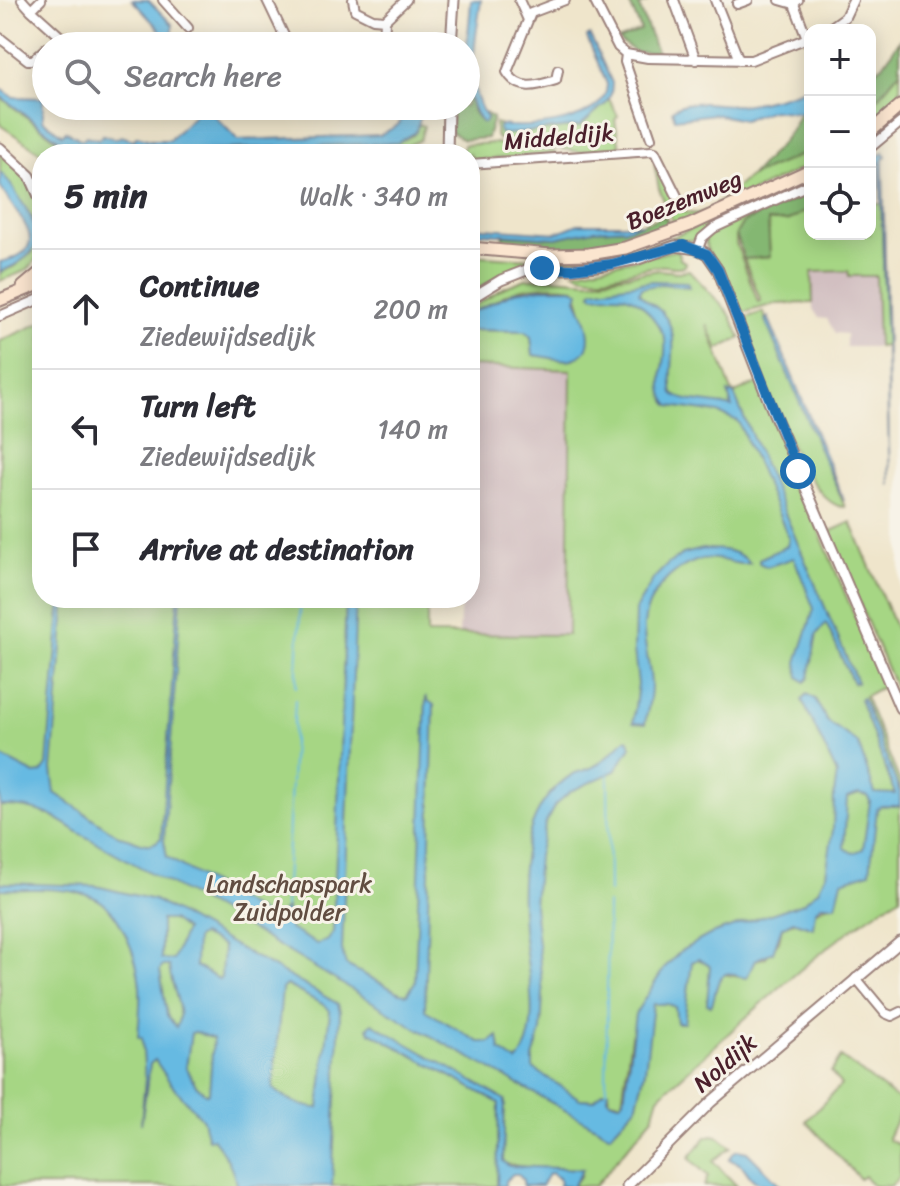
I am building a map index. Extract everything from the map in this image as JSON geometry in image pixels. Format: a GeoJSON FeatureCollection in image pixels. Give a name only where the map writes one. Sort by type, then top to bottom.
{"type":"FeatureCollection","features":[{"type":"Feature","properties":{"kind":"main road"},"geometry":{"type":"LineString","coordinates":[[876,127],[900,106]]}},
{"type":"Feature","properties":{"kind":"main road","name":"Boezemweg"},"geometry":{"type":"LineString","coordinates":[[480,251],[551,255],[589,254],[625,248],[690,225],[804,173]]}},
{"type":"Feature","properties":{"kind":"main road"},"geometry":{"type":"LineString","coordinates":[[16,293],[32,279]]}},
{"type":"Feature","properties":{"kind":"main road"},"geometry":{"type":"LineString","coordinates":[[0,300],[32,287]]}},
{"type":"Feature","properties":{"kind":"street"},"geometry":{"type":"LineString","coordinates":[[22,0],[56,32]]}},
{"type":"Feature","properties":{"kind":"street"},"geometry":{"type":"LineString","coordinates":[[31,10],[41,0]]}},
{"type":"Feature","properties":{"kind":"street"},"geometry":{"type":"LineString","coordinates":[[163,0],[188,28]]}},
{"type":"Feature","properties":{"kind":"street"},"geometry":{"type":"LineString","coordinates":[[267,0],[282,32]]}},
{"type":"Feature","properties":{"kind":"street"},"geometry":{"type":"LineString","coordinates":[[353,0],[355,10],[373,19],[385,20]]}},
{"type":"Feature","properties":{"kind":"street"},"geometry":{"type":"LineString","coordinates":[[385,32],[385,20],[390,12],[406,0]]}},
{"type":"Feature","properties":{"kind":"street"},"geometry":{"type":"LineString","coordinates":[[452,32],[454,0]]}},
{"type":"Feature","properties":{"kind":"street"},"geometry":{"type":"LineString","coordinates":[[519,0],[528,20]]}},
{"type":"Feature","properties":{"kind":"street"},"geometry":{"type":"LineString","coordinates":[[558,70],[556,80],[532,88],[512,80],[507,72],[531,13],[565,0]]}},
{"type":"Feature","properties":{"kind":"street"},"geometry":{"type":"LineString","coordinates":[[594,0],[618,47],[626,54],[648,58],[739,60],[766,56],[804,40]]}},
{"type":"Feature","properties":{"kind":"street"},"geometry":{"type":"LineString","coordinates":[[674,0],[696,60]]}},
{"type":"Feature","properties":{"kind":"street"},"geometry":{"type":"LineString","coordinates":[[715,0],[739,60]]}},
{"type":"Feature","properties":{"kind":"street"},"geometry":{"type":"LineString","coordinates":[[737,4],[748,0]]}},
{"type":"Feature","properties":{"kind":"street"},"geometry":{"type":"LineString","coordinates":[[780,0],[796,2],[804,26]]}},
{"type":"Feature","properties":{"kind":"street"},"geometry":{"type":"LineString","coordinates":[[835,24],[845,17],[853,0]]}},
{"type":"Feature","properties":{"kind":"street"},"geometry":{"type":"LineString","coordinates":[[0,38],[32,60]]}},
{"type":"Feature","properties":{"kind":"street"},"geometry":{"type":"LineString","coordinates":[[626,54],[625,62],[651,138]]}},
{"type":"Feature","properties":{"kind":"street"},"geometry":{"type":"LineString","coordinates":[[447,144],[448,120]]}},
{"type":"Feature","properties":{"kind":"street"},"geometry":{"type":"LineString","coordinates":[[876,143],[900,123]]}},
{"type":"Feature","properties":{"kind":"street"},"geometry":{"type":"LineString","coordinates":[[0,148],[32,180]]}},
{"type":"Feature","properties":{"kind":"street","name":"Middeldijk"},"geometry":{"type":"LineString","coordinates":[[480,163],[651,151],[655,152],[682,206]]}},
{"type":"Feature","properties":{"kind":"street"},"geometry":{"type":"LineString","coordinates":[[698,249],[702,238],[714,228],[804,187]]}},
{"type":"Feature","properties":{"kind":"street"},"geometry":{"type":"LineString","coordinates":[[480,293],[529,269],[572,269],[612,264],[683,245],[707,254],[718,270],[769,402],[900,708]]}},
{"type":"Feature","properties":{"kind":"street"},"geometry":{"type":"LineString","coordinates":[[0,316],[32,302]]}},
{"type":"Feature","properties":{"kind":"street","name":"Noldijk"},"geometry":{"type":"LineString","coordinates":[[627,1186],[711,1102],[900,942]]}},
{"type":"Feature","properties":{"kind":"street"},"geometry":{"type":"LineString","coordinates":[[856,978],[885,1013],[892,1016],[900,1012]]}},
{"type":"Feature","properties":{"kind":"shaded area"},"geometry":{"type":"Polygon","coordinates":[[[849,271],[849,276],[877,275],[878,347],[846,347],[846,334],[835,333],[827,319],[819,318],[813,309],[811,272],[849,271]]]}},
{"type":"Feature","properties":{"kind":"shaded area"},"geometry":{"type":"Polygon","coordinates":[[[480,366],[571,370],[569,635],[459,634],[460,608],[480,608],[480,366]]]}},
{"type":"Feature","properties":{"kind":"green space"},"geometry":{"type":"Polygon","coordinates":[[[628,0],[647,0],[639,6],[657,52],[636,52],[618,40],[641,30],[628,0]]]}},
{"type":"Feature","properties":{"kind":"green space"},"geometry":{"type":"Polygon","coordinates":[[[900,40],[900,71],[876,100],[876,70],[883,65],[900,40]]]}},
{"type":"Feature","properties":{"kind":"green space"},"geometry":{"type":"Polygon","coordinates":[[[900,71],[900,100],[876,121],[876,100],[900,71]]]}},
{"type":"Feature","properties":{"kind":"green space"},"geometry":{"type":"Polygon","coordinates":[[[0,97],[63,144],[32,144],[32,147],[0,125],[0,97]]]}},
{"type":"Feature","properties":{"kind":"green space"},"geometry":{"type":"Polygon","coordinates":[[[609,99],[618,116],[615,120],[620,148],[580,152],[498,139],[495,135],[495,123],[508,134],[580,126],[609,99]]]}},
{"type":"Feature","properties":{"kind":"green space"},"geometry":{"type":"Polygon","coordinates":[[[804,107],[804,154],[751,176],[786,137],[804,107]]]}},
{"type":"Feature","properties":{"kind":"green space"},"geometry":{"type":"Polygon","coordinates":[[[482,111],[493,118],[487,138],[463,140],[451,132],[451,120],[481,122],[487,119],[482,111]]]}},
{"type":"Feature","properties":{"kind":"green space"},"geometry":{"type":"Polygon","coordinates":[[[419,124],[424,126],[420,140],[411,144],[371,144],[397,143],[413,135],[419,124]]]}},
{"type":"Feature","properties":{"kind":"green space"},"geometry":{"type":"Polygon","coordinates":[[[494,143],[554,151],[556,154],[480,159],[478,144],[494,143]]]}},
{"type":"Feature","properties":{"kind":"green space"},"geometry":{"type":"Polygon","coordinates":[[[0,153],[18,167],[32,188],[32,217],[0,172],[0,153]]]}},
{"type":"Feature","properties":{"kind":"green space"},"geometry":{"type":"Polygon","coordinates":[[[804,153],[804,168],[675,227],[659,189],[654,163],[681,211],[692,213],[711,209],[743,182],[773,165],[804,153]]]}},
{"type":"Feature","properties":{"kind":"green space"},"geometry":{"type":"Polygon","coordinates":[[[804,178],[804,183],[712,225],[695,240],[677,241],[597,262],[520,267],[480,288],[480,256],[545,260],[624,252],[671,238],[804,178]]]}},
{"type":"Feature","properties":{"kind":"green space"},"geometry":{"type":"Polygon","coordinates":[[[804,190],[804,196],[743,222],[736,234],[736,243],[758,302],[761,301],[744,259],[770,257],[768,221],[788,221],[804,212],[804,240],[876,240],[876,204],[881,204],[886,346],[878,347],[876,276],[849,276],[848,271],[812,272],[813,303],[775,304],[742,313],[738,311],[707,249],[705,241],[708,235],[804,190]]]}},
{"type":"Feature","properties":{"kind":"green space"},"geometry":{"type":"Polygon","coordinates":[[[804,196],[804,212],[788,221],[768,221],[770,257],[744,259],[736,234],[743,222],[804,196]]]}},
{"type":"Feature","properties":{"kind":"green space"},"geometry":{"type":"Polygon","coordinates":[[[665,216],[668,230],[616,245],[556,251],[501,248],[503,235],[556,238],[594,230],[629,228],[665,216]]]}},
{"type":"Feature","properties":{"kind":"green space"},"geometry":{"type":"Polygon","coordinates":[[[677,250],[685,266],[659,266],[605,277],[583,276],[574,272],[677,250]]]}},
{"type":"Feature","properties":{"kind":"green space"},"geometry":{"type":"Polygon","coordinates":[[[32,253],[29,268],[0,281],[0,272],[13,267],[32,253]]]}},
{"type":"Feature","properties":{"kind":"green space","name":"Landschapspark Zuidpolder"},"geometry":{"type":"Polygon","coordinates":[[[659,270],[689,270],[729,313],[741,338],[718,349],[707,325],[733,394],[757,383],[884,686],[865,696],[900,782],[900,792],[863,699],[900,800],[900,897],[808,964],[666,1090],[659,1097],[653,1117],[595,1186],[573,1186],[581,1175],[506,1164],[498,1173],[497,1186],[0,1186],[0,341],[32,327],[32,608],[427,608],[427,634],[568,635],[571,370],[480,366],[480,330],[525,331],[531,337],[533,355],[574,359],[581,318],[575,288],[521,289],[480,309],[480,303],[505,287],[526,279],[590,281],[659,270]],[[736,400],[789,538],[854,683],[856,681],[736,400]],[[840,884],[711,976],[707,1003],[723,974],[739,977],[755,960],[765,958],[779,941],[782,927],[806,919],[823,907],[836,905],[840,884]],[[631,1036],[622,1102],[609,1100],[608,1091],[594,1100],[580,1099],[558,1106],[610,1135],[636,1107],[645,1071],[631,1036]]]}},
{"type":"Feature","properties":{"kind":"green space"},"geometry":{"type":"Polygon","coordinates":[[[763,312],[845,507],[829,501],[814,484],[783,428],[742,323],[745,318],[763,312]]]}},
{"type":"Feature","properties":{"kind":"green space"},"geometry":{"type":"Polygon","coordinates":[[[851,522],[900,639],[900,699],[829,532],[851,522]]]}},
{"type":"Feature","properties":{"kind":"green space"},"geometry":{"type":"Polygon","coordinates":[[[841,1057],[900,1101],[900,1112],[888,1138],[900,1145],[900,1176],[891,1186],[874,1186],[864,1176],[860,1179],[806,1121],[841,1085],[831,1072],[841,1057]]]}},
{"type":"Feature","properties":{"kind":"green space"},"geometry":{"type":"Polygon","coordinates":[[[712,1135],[731,1147],[713,1161],[737,1186],[704,1186],[708,1176],[689,1158],[706,1137],[712,1135]]]}},
{"type":"Feature","properties":{"kind":"water"},"geometry":{"type":"Polygon","coordinates":[[[132,0],[148,0],[173,25],[173,32],[161,31],[132,0]]]}},
{"type":"Feature","properties":{"kind":"water"},"geometry":{"type":"Polygon","coordinates":[[[471,0],[481,0],[477,32],[468,32],[471,0]]]}},
{"type":"Feature","properties":{"kind":"water"},"geometry":{"type":"Polygon","coordinates":[[[590,35],[612,83],[606,103],[580,126],[499,133],[501,125],[529,126],[564,121],[595,107],[604,97],[607,84],[587,37],[590,35]]]}},
{"type":"Feature","properties":{"kind":"water"},"geometry":{"type":"Polygon","coordinates":[[[0,88],[13,97],[32,98],[32,120],[0,96],[0,88]]]}},
{"type":"Feature","properties":{"kind":"water"},"geometry":{"type":"Polygon","coordinates":[[[804,89],[804,109],[799,113],[772,110],[743,120],[714,114],[675,119],[672,110],[687,104],[750,104],[804,89]]]}},
{"type":"Feature","properties":{"kind":"water"},"geometry":{"type":"Polygon","coordinates":[[[480,105],[487,118],[484,123],[481,122],[480,105]]]}},
{"type":"Feature","properties":{"kind":"water"},"geometry":{"type":"Polygon","coordinates":[[[32,120],[43,120],[62,135],[66,131],[82,140],[86,136],[99,139],[103,135],[116,139],[121,136],[134,140],[137,136],[169,140],[190,120],[219,120],[238,140],[380,135],[401,120],[420,120],[416,132],[397,143],[65,144],[32,120]]]}},
{"type":"Feature","properties":{"kind":"water"},"geometry":{"type":"Polygon","coordinates":[[[883,152],[886,156],[883,171],[890,486],[880,162],[876,165],[876,158],[883,152]]]}},
{"type":"Feature","properties":{"kind":"water"},"geometry":{"type":"Polygon","coordinates":[[[0,172],[30,215],[32,252],[0,272],[0,262],[18,256],[28,248],[30,238],[0,185],[0,172]]]}},
{"type":"Feature","properties":{"kind":"water"},"geometry":{"type":"Polygon","coordinates":[[[578,224],[643,224],[556,238],[480,233],[480,228],[556,233],[578,224]]]}},
{"type":"Feature","properties":{"kind":"water"},"geometry":{"type":"Polygon","coordinates":[[[653,281],[687,282],[689,287],[661,284],[641,288],[639,293],[661,311],[669,323],[673,342],[673,394],[732,407],[728,392],[734,394],[857,682],[853,683],[826,623],[817,634],[809,678],[805,682],[799,677],[797,662],[814,609],[794,558],[767,567],[759,563],[759,559],[787,546],[789,538],[738,421],[718,413],[670,406],[662,392],[665,340],[658,326],[643,306],[631,298],[594,296],[591,293],[593,290],[653,281]]]}},
{"type":"Feature","properties":{"kind":"water"},"geometry":{"type":"Polygon","coordinates":[[[573,288],[579,292],[577,299],[589,334],[589,342],[581,355],[563,360],[533,355],[531,337],[525,331],[480,330],[480,308],[514,292],[573,288]]]}},
{"type":"Feature","properties":{"kind":"water"},"geometry":{"type":"Polygon","coordinates":[[[768,317],[844,501],[765,320],[768,317]]]}},
{"type":"Feature","properties":{"kind":"water"},"geometry":{"type":"Polygon","coordinates":[[[703,549],[734,552],[750,563],[712,559],[696,561],[677,571],[654,594],[644,625],[651,679],[650,701],[645,724],[633,723],[638,684],[634,650],[635,610],[654,578],[668,564],[683,554],[703,549]]]}},
{"type":"Feature","properties":{"kind":"water"},"geometry":{"type":"Polygon","coordinates":[[[60,608],[65,608],[52,769],[55,793],[119,836],[146,844],[161,838],[177,608],[180,608],[164,841],[167,857],[268,917],[278,916],[286,908],[290,929],[317,944],[328,940],[333,932],[346,608],[356,608],[342,950],[346,965],[400,993],[407,994],[415,982],[426,696],[434,705],[425,1010],[479,1042],[490,1042],[498,1036],[500,1050],[517,1062],[530,1033],[532,1015],[522,899],[525,851],[533,821],[543,803],[560,784],[575,773],[597,764],[626,739],[629,740],[631,747],[615,771],[571,791],[555,805],[546,822],[538,856],[534,905],[543,994],[541,1031],[533,1068],[580,1099],[594,1100],[608,1091],[609,1100],[619,1103],[624,1099],[635,1014],[665,967],[682,950],[711,934],[803,903],[818,890],[826,874],[837,774],[802,700],[807,694],[815,699],[827,721],[858,743],[875,793],[895,794],[860,699],[863,698],[900,792],[900,806],[881,806],[877,809],[870,872],[842,881],[836,905],[821,905],[815,911],[813,928],[793,921],[782,927],[773,952],[755,960],[747,978],[727,974],[720,979],[711,1006],[707,1004],[710,966],[698,959],[692,962],[684,1023],[677,1023],[675,1007],[653,1004],[645,1071],[636,1107],[610,1135],[416,1028],[60,821],[32,809],[0,806],[0,756],[35,774],[41,773],[47,765],[60,608]],[[859,794],[847,798],[844,848],[853,853],[863,849],[870,801],[867,796],[859,794]]]}},
{"type":"Feature","properties":{"kind":"water"},"geometry":{"type":"Polygon","coordinates":[[[0,883],[96,886],[154,900],[338,1004],[332,1186],[238,1186],[228,1160],[213,1138],[208,1139],[203,1120],[171,1084],[155,1060],[150,1064],[141,1124],[145,1079],[142,1038],[138,1037],[140,987],[132,950],[120,923],[103,903],[93,897],[59,890],[0,889],[0,883]],[[161,920],[161,959],[173,960],[185,930],[172,920],[161,920]],[[201,935],[196,938],[195,966],[221,978],[223,946],[201,935]],[[163,966],[160,970],[167,1015],[176,1027],[179,1013],[169,966],[163,966]],[[286,985],[282,989],[273,1088],[294,1102],[319,1108],[330,1011],[286,985]],[[191,1033],[186,1068],[196,1085],[206,1094],[209,1093],[213,1039],[191,1033]]]}},
{"type":"Feature","properties":{"kind":"water"},"geometry":{"type":"Polygon","coordinates":[[[372,1023],[505,1100],[503,1161],[509,1166],[583,1169],[573,1186],[559,1186],[560,1180],[552,1173],[548,1174],[541,1186],[523,1186],[518,1174],[513,1174],[505,1181],[505,1186],[497,1186],[499,1103],[370,1032],[368,1028],[372,1023]]]}},
{"type":"Feature","properties":{"kind":"water"},"geometry":{"type":"Polygon","coordinates":[[[738,1150],[747,1152],[781,1186],[758,1183],[743,1167],[729,1160],[738,1150]]]}},
{"type":"Feature","properties":{"kind":"waterway"},"geometry":{"type":"LineString","coordinates":[[296,687],[300,608]]}},
{"type":"Feature","properties":{"kind":"waterway"},"geometry":{"type":"LineString","coordinates":[[285,907],[295,700]]}},
{"type":"Feature","properties":{"kind":"waterway"},"geometry":{"type":"LineString","coordinates":[[608,775],[609,892]]}},
{"type":"Feature","properties":{"kind":"waterway"},"geometry":{"type":"LineString","coordinates":[[606,1091],[608,904]]}},
{"type":"Feature","properties":{"kind":"route"},"geometry":{"type":"LineString","coordinates":[[542,268],[572,269],[612,264],[683,245],[707,254],[718,270],[798,471]]}}]}
